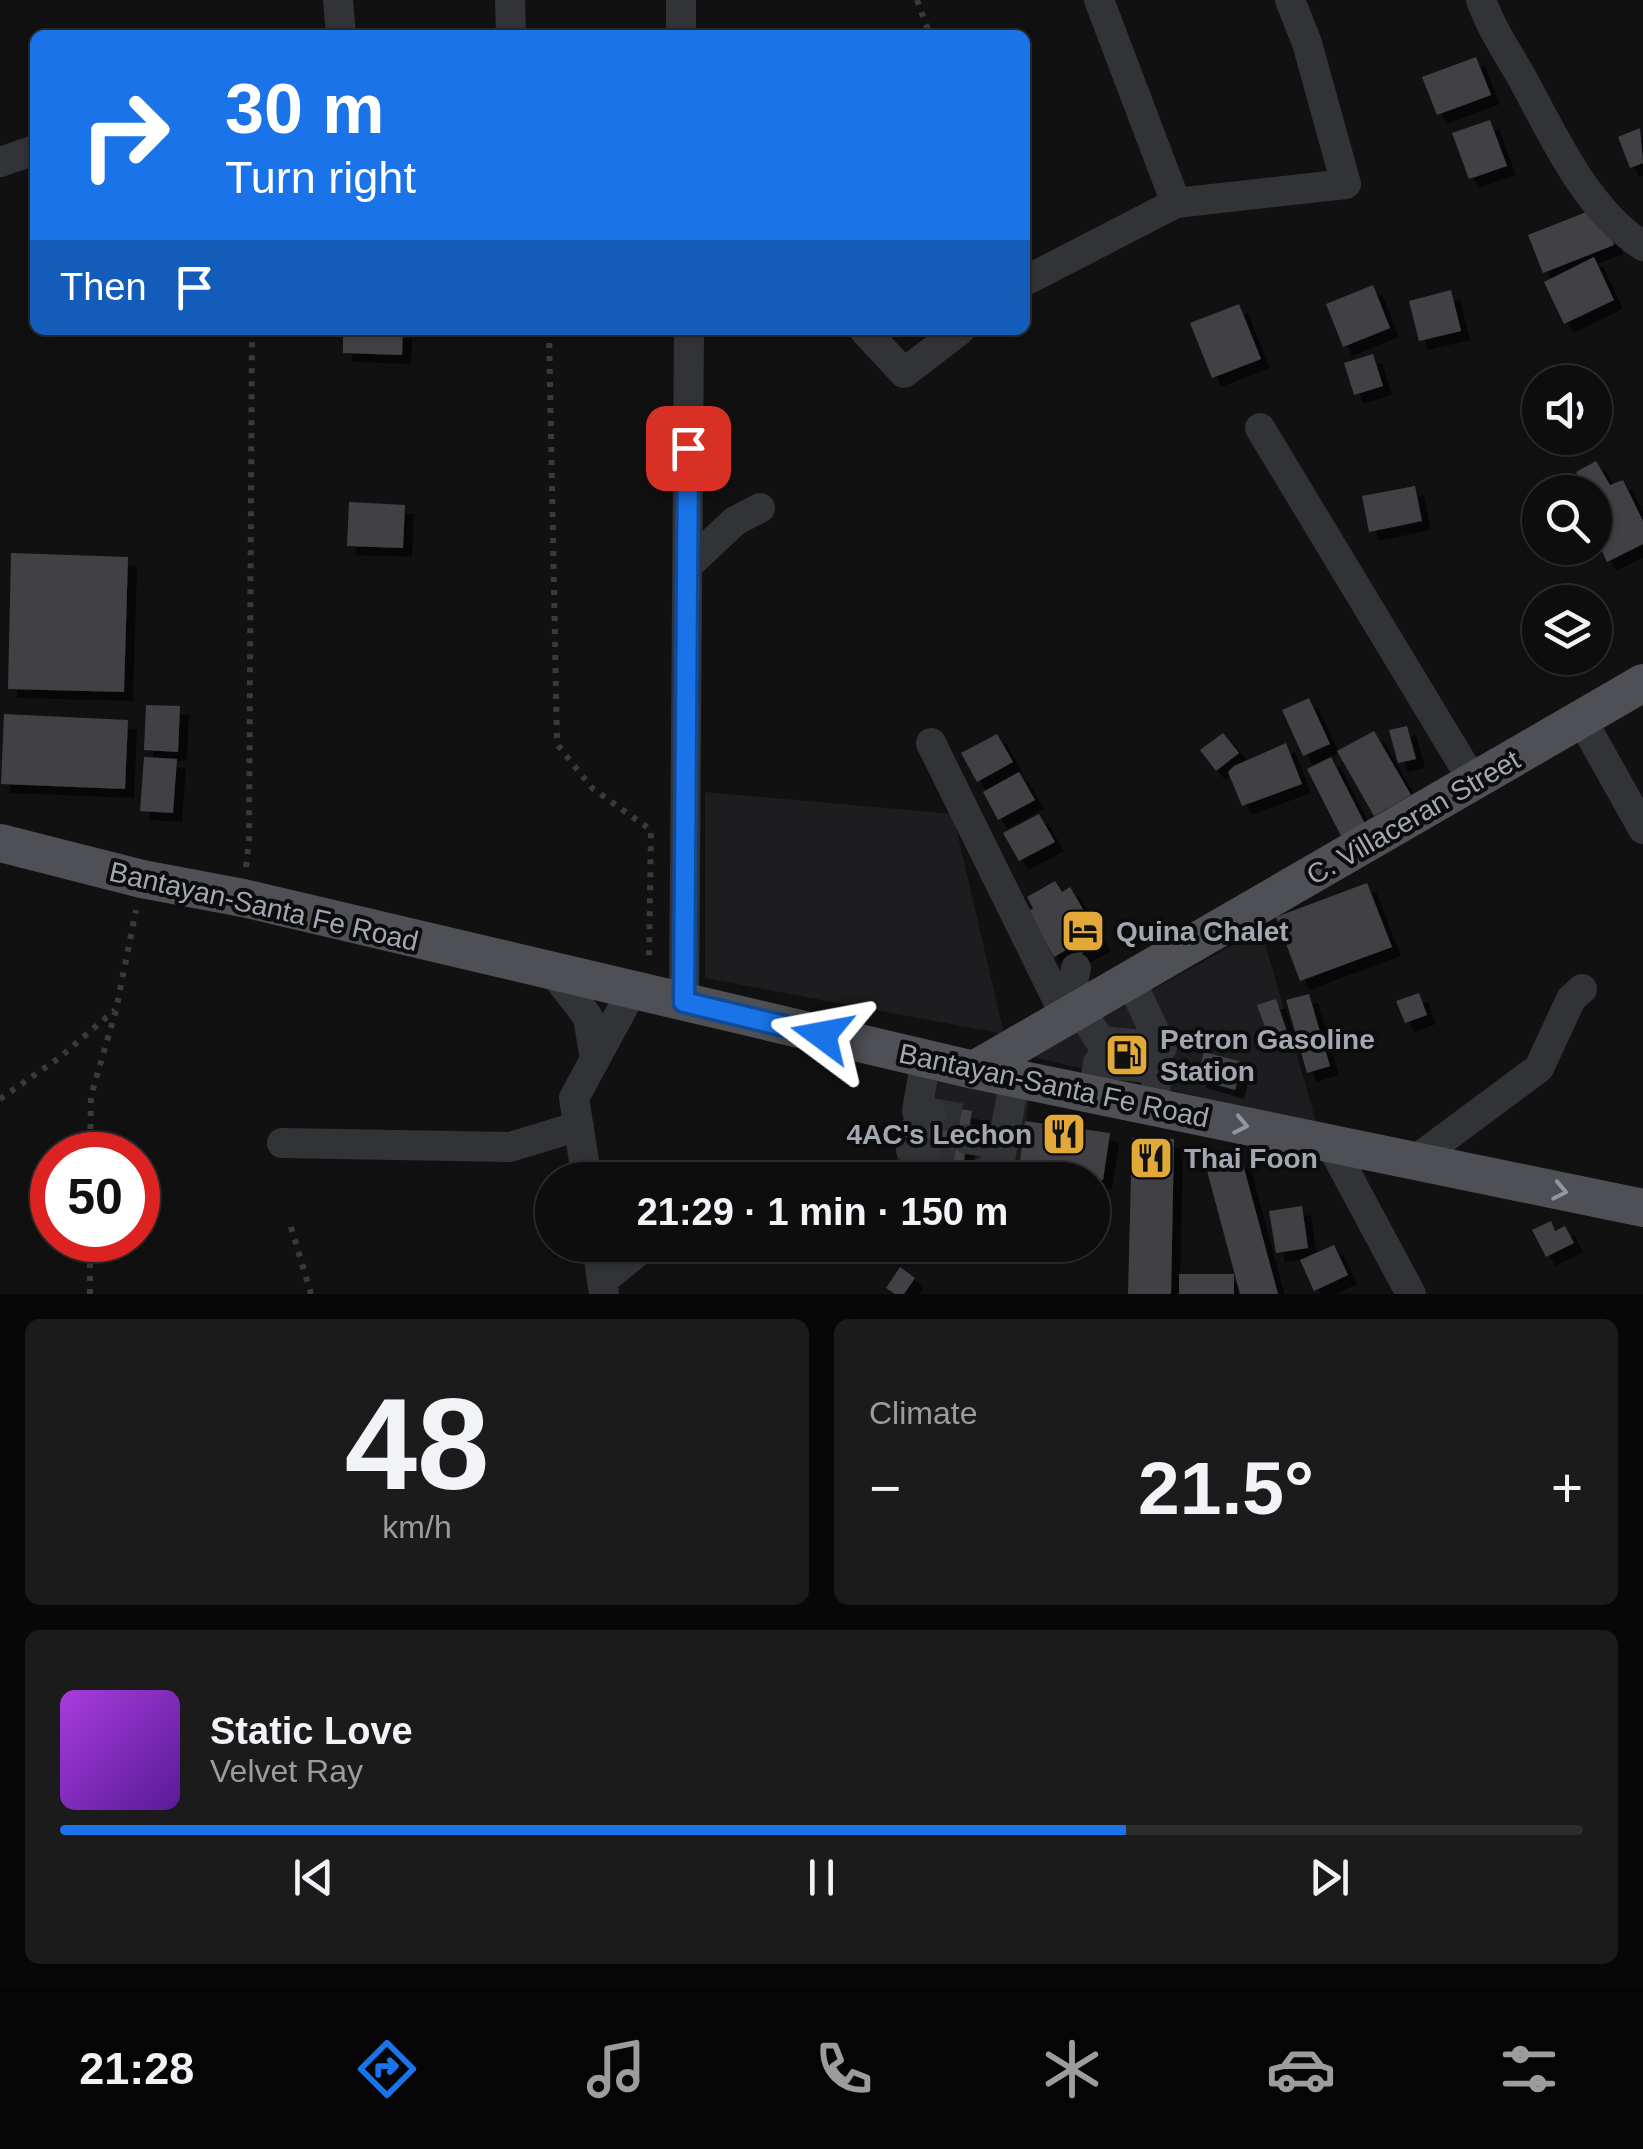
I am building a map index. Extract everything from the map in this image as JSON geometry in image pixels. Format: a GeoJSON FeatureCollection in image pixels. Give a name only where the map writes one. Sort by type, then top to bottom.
{"type":"FeatureCollection","features":[{"type":"Feature","properties":{"kind":"main road","name":"C. Villaceran Street"},"geometry":{"type":"LineString","coordinates":[[974,1070],[1643,683]]}},
{"type":"Feature","properties":{"kind":"main road","name":"Bantayan-Santa Fe Road"},"geometry":{"type":"LineString","coordinates":[[0,842],[142,879],[243,898],[974,1070],[1643,1208]]}},
{"type":"Feature","properties":{"kind":"street"},"geometry":{"type":"LineString","coordinates":[[338,0],[341,30]]}},
{"type":"Feature","properties":{"kind":"street"},"geometry":{"type":"LineString","coordinates":[[510,0],[511,30]]}},
{"type":"Feature","properties":{"kind":"street"},"geometry":{"type":"LineString","coordinates":[[680,0],[681,30]]}},
{"type":"Feature","properties":{"kind":"street"},"geometry":{"type":"LineString","coordinates":[[1099,0],[1176,204]]}},
{"type":"Feature","properties":{"kind":"street"},"geometry":{"type":"LineString","coordinates":[[1030,278],[1176,204],[1346,184],[1307,43],[1290,0]]}},
{"type":"Feature","properties":{"kind":"street"},"geometry":{"type":"LineString","coordinates":[[1481,0],[1497,38],[1562,151],[1624,234],[1643,246]]}},
{"type":"Feature","properties":{"kind":"street"},"geometry":{"type":"LineString","coordinates":[[0,162],[30,152]]}},
{"type":"Feature","properties":{"kind":"street"},"geometry":{"type":"LineString","coordinates":[[584,1162],[574,1098],[595,1060],[655,996],[687,566],[690,335]]}},
{"type":"Feature","properties":{"kind":"street"},"geometry":{"type":"LineString","coordinates":[[869,335],[904,373],[953,335]]}},
{"type":"Feature","properties":{"kind":"street"},"geometry":{"type":"LineString","coordinates":[[1260,428],[1474,780]]}},
{"type":"Feature","properties":{"kind":"street"},"geometry":{"type":"LineString","coordinates":[[687,566],[735,521],[760,508]]}},
{"type":"Feature","properties":{"kind":"street"},"geometry":{"type":"LineString","coordinates":[[1582,720],[1643,829]]}},
{"type":"Feature","properties":{"kind":"street"},"geometry":{"type":"LineString","coordinates":[[932,743],[1073,1013],[1100,1041],[1161,1058]]}},
{"type":"Feature","properties":{"kind":"street"},"geometry":{"type":"LineString","coordinates":[[1073,1013],[1076,968]]}},
{"type":"Feature","properties":{"kind":"street"},"geometry":{"type":"LineString","coordinates":[[554,973],[588,1017],[595,1060]]}},
{"type":"Feature","properties":{"kind":"street"},"geometry":{"type":"LineString","coordinates":[[1131,982],[1161,1058],[1152,1106]]}},
{"type":"Feature","properties":{"kind":"street"},"geometry":{"type":"LineString","coordinates":[[1414,1161],[1539,1068],[1570,998],[1582,989]]}},
{"type":"Feature","properties":{"kind":"street"},"geometry":{"type":"LineString","coordinates":[[1093,1094],[1098,1063],[1161,1058]]}},
{"type":"Feature","properties":{"kind":"street"},"geometry":{"type":"LineString","coordinates":[[923,1128],[926,1059]]}},
{"type":"Feature","properties":{"kind":"street"},"geometry":{"type":"LineString","coordinates":[[1002,1146],[1014,1078]]}},
{"type":"Feature","properties":{"kind":"street"},"geometry":{"type":"LineString","coordinates":[[282,1144],[510,1148],[579,1126]]}},
{"type":"Feature","properties":{"kind":"street"},"geometry":{"type":"LineString","coordinates":[[1330,1143],[1411,1294]]}},
{"type":"Feature","properties":{"kind":"street"},"geometry":{"type":"LineString","coordinates":[[968,1150],[1002,1146]]}},
{"type":"Feature","properties":{"kind":"street"},"geometry":{"type":"LineString","coordinates":[[968,1150],[1002,1146]]}},
{"type":"Feature","properties":{"kind":"street"},"geometry":{"type":"LineString","coordinates":[[599,1262],[603,1287]]}},
{"type":"Feature","properties":{"kind":"street"},"geometry":{"type":"LineString","coordinates":[[603,1287],[624,1262]]}},
{"type":"Feature","properties":{"kind":"path"},"geometry":{"type":"LineString","coordinates":[[917,0],[928,30]]}},
{"type":"Feature","properties":{"kind":"path"},"geometry":{"type":"LineString","coordinates":[[243,898],[249,840],[252,335]]}},
{"type":"Feature","properties":{"kind":"path"},"geometry":{"type":"LineString","coordinates":[[549,335],[556,744],[592,788],[651,830],[655,996]]}},
{"type":"Feature","properties":{"kind":"path"},"geometry":{"type":"LineString","coordinates":[[90,1132],[90,1096],[116,1010],[142,879]]}},
{"type":"Feature","properties":{"kind":"path"},"geometry":{"type":"LineString","coordinates":[[0,1100],[116,1010]]}},
{"type":"Feature","properties":{"kind":"path"},"geometry":{"type":"LineString","coordinates":[[291,1227],[310,1294]]}},
{"type":"Feature","properties":{"kind":"path"},"geometry":{"type":"LineString","coordinates":[[90,1262],[90,1294]]}},
{"type":"Feature","properties":{"kind":"shaded area"},"geometry":{"type":"Polygon","coordinates":[[[705,792],[953,814],[1004,1034],[705,978],[705,792]]]}},
{"type":"Feature","properties":{"kind":"shaded area"},"geometry":{"type":"Polygon","coordinates":[[[1261,929],[1317,1125],[1033,1057],[1261,929]]]}},
{"type":"Feature","properties":{"kind":"shaded area"},"geometry":{"type":"Polygon","coordinates":[[[911,1070],[1031,1089],[1019,1162],[896,1162],[911,1070]]]}},
{"type":"Feature","properties":{"kind":"building"},"geometry":{"type":"Polygon","coordinates":[[[1476,57],[1491,95],[1437,115],[1422,77],[1476,57]]]}},
{"type":"Feature","properties":{"kind":"building"},"geometry":{"type":"Polygon","coordinates":[[[1490,120],[1507,166],[1469,179],[1452,133],[1490,120]]]}},
{"type":"Feature","properties":{"kind":"building"},"geometry":{"type":"Polygon","coordinates":[[[1640,128],[1643,163],[1630,168],[1618,137],[1640,128]]]}},
{"type":"Feature","properties":{"kind":"building"},"geometry":{"type":"Polygon","coordinates":[[[1599,207],[1614,245],[1543,273],[1528,235],[1599,207]]]}},
{"type":"Feature","properties":{"kind":"building"},"geometry":{"type":"Polygon","coordinates":[[[1594,257],[1614,300],[1564,324],[1544,282],[1594,257]]]}},
{"type":"Feature","properties":{"kind":"building"},"geometry":{"type":"Polygon","coordinates":[[[1373,285],[1390,328],[1343,347],[1326,304],[1373,285]]]}},
{"type":"Feature","properties":{"kind":"building"},"geometry":{"type":"Polygon","coordinates":[[[1451,290],[1461,331],[1419,341],[1409,301],[1451,290]]]}},
{"type":"Feature","properties":{"kind":"building"},"geometry":{"type":"Polygon","coordinates":[[[1239,304],[1261,359],[1212,378],[1190,323],[1239,304]]]}},
{"type":"Feature","properties":{"kind":"building"},"geometry":{"type":"Polygon","coordinates":[[[343,335],[403,335],[402,355],[343,353],[343,335]]]}},
{"type":"Feature","properties":{"kind":"building"},"geometry":{"type":"Polygon","coordinates":[[[1373,354],[1383,386],[1354,395],[1344,363],[1373,354]]]}},
{"type":"Feature","properties":{"kind":"building"},"geometry":{"type":"Polygon","coordinates":[[[1596,461],[1604,475],[1578,475],[1576,472],[1596,461]]]}},
{"type":"Feature","properties":{"kind":"building"},"geometry":{"type":"Polygon","coordinates":[[[1623,480],[1643,521],[1643,544],[1612,560],[1612,484],[1623,480]]]}},
{"type":"Feature","properties":{"kind":"building"},"geometry":{"type":"Polygon","coordinates":[[[1415,486],[1422,521],[1369,532],[1362,496],[1415,486]]]}},
{"type":"Feature","properties":{"kind":"building"},"geometry":{"type":"Polygon","coordinates":[[[349,502],[405,505],[403,548],[347,546],[349,502]]]}},
{"type":"Feature","properties":{"kind":"building"},"geometry":{"type":"Polygon","coordinates":[[[11,553],[128,557],[124,692],[8,689],[11,553]]]}},
{"type":"Feature","properties":{"kind":"building"},"geometry":{"type":"Polygon","coordinates":[[[1309,698],[1330,744],[1303,756],[1282,710],[1309,698]]]}},
{"type":"Feature","properties":{"kind":"building"},"geometry":{"type":"Polygon","coordinates":[[[146,705],[180,706],[178,752],[144,750],[146,705]]]}},
{"type":"Feature","properties":{"kind":"building"},"geometry":{"type":"Polygon","coordinates":[[[4,714],[128,720],[125,789],[1,784],[4,714]]]}},
{"type":"Feature","properties":{"kind":"building"},"geometry":{"type":"Polygon","coordinates":[[[1407,726],[1416,759],[1398,763],[1389,730],[1407,726]]]}},
{"type":"Feature","properties":{"kind":"building"},"geometry":{"type":"Polygon","coordinates":[[[1374,731],[1411,795],[1374,816],[1337,751],[1374,731]]]}},
{"type":"Feature","properties":{"kind":"building"},"geometry":{"type":"Polygon","coordinates":[[[1223,733],[1239,753],[1216,771],[1200,750],[1223,733]]]}},
{"type":"Feature","properties":{"kind":"building"},"geometry":{"type":"Polygon","coordinates":[[[997,734],[1013,762],[977,782],[961,753],[997,734]]]}},
{"type":"Feature","properties":{"kind":"building"},"geometry":{"type":"Polygon","coordinates":[[[1286,743],[1302,784],[1242,806],[1228,772],[1286,743]]]}},
{"type":"Feature","properties":{"kind":"building"},"geometry":{"type":"Polygon","coordinates":[[[144,757],[177,759],[173,813],[140,811],[144,757]]]}},
{"type":"Feature","properties":{"kind":"building"},"geometry":{"type":"Polygon","coordinates":[[[1331,757],[1365,824],[1341,836],[1307,769],[1331,757]]]}},
{"type":"Feature","properties":{"kind":"building"},"geometry":{"type":"Polygon","coordinates":[[[1019,772],[1035,800],[998,820],[983,792],[1019,772]]]}},
{"type":"Feature","properties":{"kind":"building"},"geometry":{"type":"Polygon","coordinates":[[[1039,814],[1055,842],[1019,861],[1003,833],[1039,814]]]}},
{"type":"Feature","properties":{"kind":"building"},"geometry":{"type":"Polygon","coordinates":[[[1055,881],[1062,892],[1070,887],[1102,942],[1079,955],[1073,946],[1054,957],[1028,912],[1033,908],[1027,897],[1055,881]]]}},
{"type":"Feature","properties":{"kind":"building"},"geometry":{"type":"Polygon","coordinates":[[[1367,883],[1392,947],[1300,981],[1276,917],[1367,883]]]}},
{"type":"Feature","properties":{"kind":"building"},"geometry":{"type":"Polygon","coordinates":[[[1419,993],[1427,1015],[1405,1023],[1396,1001],[1419,993]]]}},
{"type":"Feature","properties":{"kind":"building"},"geometry":{"type":"Polygon","coordinates":[[[1309,994],[1330,1066],[1307,1073],[1286,1000],[1309,994]]]}},
{"type":"Feature","properties":{"kind":"building"},"geometry":{"type":"Polygon","coordinates":[[[1276,999],[1288,1035],[1270,1041],[1257,1005],[1276,999]]]}},
{"type":"Feature","properties":{"kind":"building"},"geometry":{"type":"Polygon","coordinates":[[[1204,1052],[1242,1062],[1235,1090],[1197,1079],[1204,1052]]]}},
{"type":"Feature","properties":{"kind":"building"},"geometry":{"type":"Polygon","coordinates":[[[933,1104],[972,1111],[964,1162],[924,1159],[933,1104]]]}},
{"type":"Feature","properties":{"kind":"building"},"geometry":{"type":"Polygon","coordinates":[[[1025,1121],[1110,1133],[1106,1162],[1020,1162],[1025,1121]]]}},
{"type":"Feature","properties":{"kind":"building"},"geometry":{"type":"Polygon","coordinates":[[[1132,1138],[1174,1139],[1171,1294],[1128,1294],[1132,1138]]]}},
{"type":"Feature","properties":{"kind":"building"},"geometry":{"type":"Polygon","coordinates":[[[1241,1157],[1278,1294],[1240,1294],[1206,1167],[1241,1157]]]}},
{"type":"Feature","properties":{"kind":"building"},"geometry":{"type":"Polygon","coordinates":[[[1302,1206],[1308,1248],[1276,1253],[1269,1211],[1302,1206]]]}},
{"type":"Feature","properties":{"kind":"building"},"geometry":{"type":"Polygon","coordinates":[[[1551,1221],[1555,1231],[1565,1226],[1574,1243],[1546,1257],[1532,1230],[1551,1221]]]}},
{"type":"Feature","properties":{"kind":"building"},"geometry":{"type":"Polygon","coordinates":[[[1334,1245],[1348,1275],[1314,1291],[1300,1260],[1334,1245]]]}},
{"type":"Feature","properties":{"kind":"building"},"geometry":{"type":"Polygon","coordinates":[[[900,1267],[915,1278],[904,1294],[895,1294],[886,1288],[900,1267]]]}},
{"type":"Feature","properties":{"kind":"building"},"geometry":{"type":"Polygon","coordinates":[[[1179,1274],[1234,1274],[1234,1294],[1179,1294],[1179,1274]]]}},
{"type":"Feature","properties":{"kind":"tunnel"},"geometry":{"type":"LineString","coordinates":[[931,1113],[970,1120]]}},
{"type":"Feature","properties":{"kind":"tunnel"},"geometry":{"type":"LineString","coordinates":[[925,1152],[964,1159]]}},
{"type":"Feature","properties":{"kind":"place","name":"Quina Chalet"},"geometry":{"type":"Point","coordinates":[1083,931]}},
{"type":"Feature","properties":{"kind":"place","name":"Petron Gasoline Station"},"geometry":{"type":"Point","coordinates":[1127,1055]}},
{"type":"Feature","properties":{"kind":"place","name":"4AC's Lechon"},"geometry":{"type":"Point","coordinates":[1064,1134]}},
{"type":"Feature","properties":{"kind":"place","name":"Thai Foon"},"geometry":{"type":"Point","coordinates":[1151,1158]}},
{"type":"Feature","properties":{"kind":"route"},"geometry":{"type":"LineString","coordinates":[[688,448],[684,1002],[822,1035]]}}]}
